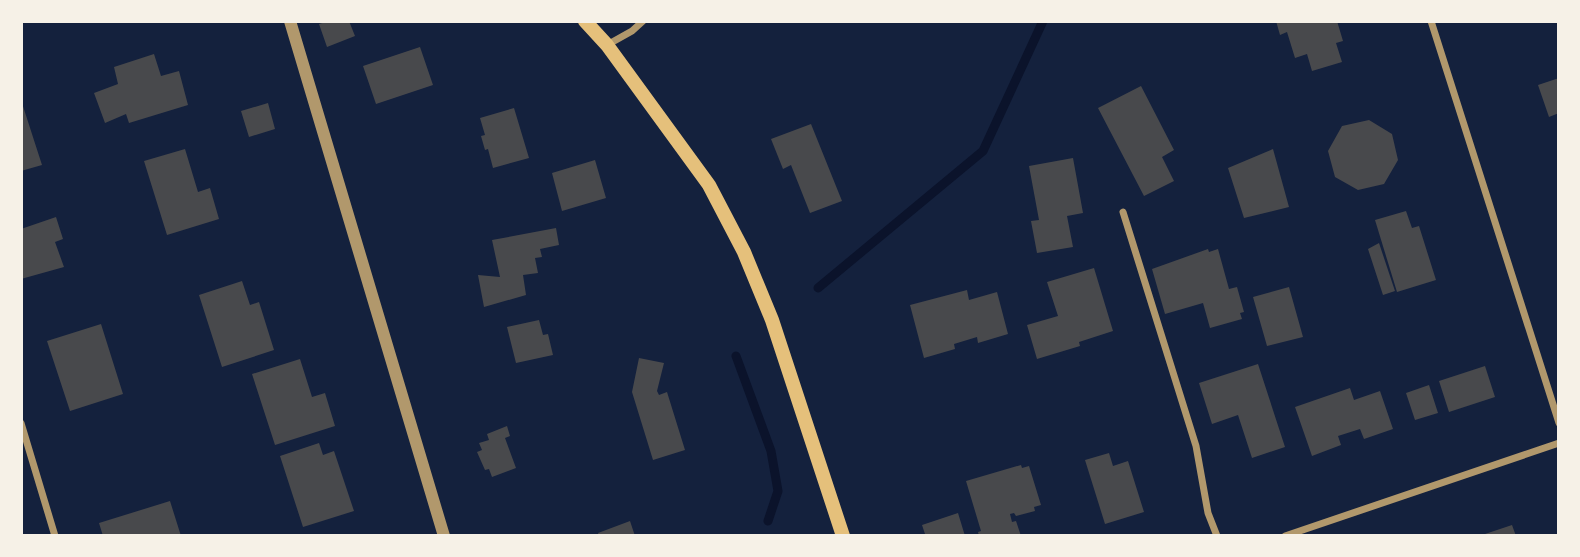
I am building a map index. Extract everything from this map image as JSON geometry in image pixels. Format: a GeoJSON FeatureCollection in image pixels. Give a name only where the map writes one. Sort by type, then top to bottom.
{"type":"FeatureCollection","features":[{"type":"Feature","properties":{"kind":"main road"},"geometry":{"type":"LineString","coordinates":[[586,21],[607,45],[709,185],[744,252],[772,320],[843,536]]}},
{"type":"Feature","properties":{"kind":"street"},"geometry":{"type":"LineString","coordinates":[[290,21],[443,536]]}},
{"type":"Feature","properties":{"kind":"street"},"geometry":{"type":"LineString","coordinates":[[607,45],[632,31],[643,21]]}},
{"type":"Feature","properties":{"kind":"street"},"geometry":{"type":"LineString","coordinates":[[1431,21],[1559,423]]}},
{"type":"Feature","properties":{"kind":"street"},"geometry":{"type":"LineString","coordinates":[[1123,212],[1196,446],[1208,513],[1217,536]]}},
{"type":"Feature","properties":{"kind":"street"},"geometry":{"type":"LineString","coordinates":[[21,423],[55,536]]}},
{"type":"Feature","properties":{"kind":"street"},"geometry":{"type":"LineString","coordinates":[[1285,536],[1559,443]]}},
{"type":"Feature","properties":{"kind":"building"},"geometry":{"type":"Polygon","coordinates":[[[349,21],[355,36],[327,47],[319,24],[349,21]]]}},
{"type":"Feature","properties":{"kind":"building"},"geometry":{"type":"Polygon","coordinates":[[[1276,21],[1337,21],[1343,41],[1336,43],[1342,62],[1312,71],[1307,54],[1295,58],[1287,32],[1280,35],[1276,21]]]}},
{"type":"Feature","properties":{"kind":"building"},"geometry":{"type":"Polygon","coordinates":[[[420,47],[433,85],[376,104],[363,66],[420,47]]]}},
{"type":"Feature","properties":{"kind":"building"},"geometry":{"type":"Polygon","coordinates":[[[154,54],[161,76],[179,71],[188,105],[129,123],[126,114],[105,123],[94,93],[118,84],[114,67],[154,54]]]}},
{"type":"Feature","properties":{"kind":"building"},"geometry":{"type":"Polygon","coordinates":[[[1559,78],[1559,113],[1549,117],[1538,85],[1559,78]]]}},
{"type":"Feature","properties":{"kind":"building"},"geometry":{"type":"Polygon","coordinates":[[[1141,86],[1174,150],[1162,157],[1174,181],[1144,196],[1098,108],[1141,86]]]}},
{"type":"Feature","properties":{"kind":"building"},"geometry":{"type":"Polygon","coordinates":[[[21,100],[42,165],[21,171],[21,100]]]}},
{"type":"Feature","properties":{"kind":"building"},"geometry":{"type":"Polygon","coordinates":[[[268,103],[275,129],[249,137],[241,111],[268,103]]]}},
{"type":"Feature","properties":{"kind":"building"},"geometry":{"type":"Polygon","coordinates":[[[514,108],[529,158],[493,168],[481,136],[485,135],[480,118],[514,108]]]}},
{"type":"Feature","properties":{"kind":"building"},"geometry":{"type":"Polygon","coordinates":[[[1369,120],[1392,134],[1398,160],[1384,184],[1358,190],[1335,177],[1328,151],[1342,126],[1369,120]]]}},
{"type":"Feature","properties":{"kind":"building"},"geometry":{"type":"Polygon","coordinates":[[[811,124],[842,201],[810,213],[791,165],[783,169],[771,139],[811,124]]]}},
{"type":"Feature","properties":{"kind":"building"},"geometry":{"type":"Polygon","coordinates":[[[185,149],[198,192],[210,188],[219,219],[167,235],[144,161],[185,149]]]}},
{"type":"Feature","properties":{"kind":"building"},"geometry":{"type":"Polygon","coordinates":[[[1273,149],[1289,207],[1244,218],[1228,168],[1273,149]]]}},
{"type":"Feature","properties":{"kind":"building"},"geometry":{"type":"Polygon","coordinates":[[[1073,158],[1083,213],[1067,216],[1073,247],[1037,253],[1031,221],[1039,220],[1029,166],[1073,158]]]}},
{"type":"Feature","properties":{"kind":"building"},"geometry":{"type":"Polygon","coordinates":[[[595,160],[606,198],[562,211],[552,173],[595,160]]]}},
{"type":"Feature","properties":{"kind":"building"},"geometry":{"type":"Polygon","coordinates":[[[1406,211],[1412,228],[1419,226],[1436,280],[1397,292],[1375,220],[1406,211]]]}},
{"type":"Feature","properties":{"kind":"building"},"geometry":{"type":"Polygon","coordinates":[[[56,217],[63,239],[55,242],[64,267],[21,279],[21,229],[56,217]]]}},
{"type":"Feature","properties":{"kind":"building"},"geometry":{"type":"Polygon","coordinates":[[[556,228],[559,245],[540,249],[542,257],[535,258],[538,273],[523,275],[526,295],[484,307],[478,275],[500,277],[492,240],[556,228]]]}},
{"type":"Feature","properties":{"kind":"building"},"geometry":{"type":"Polygon","coordinates":[[[1379,243],[1395,291],[1383,295],[1368,249],[1379,243]]]}},
{"type":"Feature","properties":{"kind":"building"},"geometry":{"type":"Polygon","coordinates":[[[1208,249],[1209,252],[1218,249],[1229,289],[1237,287],[1244,312],[1240,313],[1242,319],[1210,328],[1203,303],[1165,314],[1152,269],[1208,249]]]}},
{"type":"Feature","properties":{"kind":"building"},"geometry":{"type":"Polygon","coordinates":[[[1094,268],[1113,331],[1079,342],[1080,346],[1037,359],[1027,325],[1058,316],[1047,282],[1094,268]]]}},
{"type":"Feature","properties":{"kind":"building"},"geometry":{"type":"Polygon","coordinates":[[[242,281],[250,305],[259,302],[274,350],[222,367],[199,295],[242,281]]]}},
{"type":"Feature","properties":{"kind":"building"},"geometry":{"type":"Polygon","coordinates":[[[1289,287],[1303,337],[1267,346],[1253,297],[1289,287]]]}},
{"type":"Feature","properties":{"kind":"building"},"geometry":{"type":"Polygon","coordinates":[[[967,290],[969,300],[997,292],[1008,334],[978,343],[977,337],[954,344],[955,349],[924,358],[910,305],[967,290]]]}},
{"type":"Feature","properties":{"kind":"building"},"geometry":{"type":"Polygon","coordinates":[[[539,320],[543,335],[548,334],[553,355],[516,363],[507,327],[539,320]]]}},
{"type":"Feature","properties":{"kind":"building"},"geometry":{"type":"Polygon","coordinates":[[[101,324],[123,394],[70,411],[47,341],[101,324]]]}},
{"type":"Feature","properties":{"kind":"building"},"geometry":{"type":"Polygon","coordinates":[[[639,358],[664,363],[657,391],[659,395],[667,392],[685,450],[653,460],[632,392],[639,358]]]}},
{"type":"Feature","properties":{"kind":"building"},"geometry":{"type":"Polygon","coordinates":[[[300,359],[312,397],[325,393],[335,426],[275,445],[252,374],[300,359]]]}},
{"type":"Feature","properties":{"kind":"building"},"geometry":{"type":"Polygon","coordinates":[[[1258,364],[1285,447],[1252,458],[1238,415],[1212,424],[1199,383],[1258,364]]]}},
{"type":"Feature","properties":{"kind":"building"},"geometry":{"type":"Polygon","coordinates":[[[1485,366],[1495,397],[1449,412],[1439,381],[1485,366]]]}},
{"type":"Feature","properties":{"kind":"building"},"geometry":{"type":"Polygon","coordinates":[[[1429,385],[1438,413],[1415,420],[1406,393],[1429,385]]]}},
{"type":"Feature","properties":{"kind":"building"},"geometry":{"type":"Polygon","coordinates":[[[1350,388],[1354,400],[1380,391],[1393,429],[1364,439],[1360,429],[1338,436],[1341,445],[1312,456],[1295,407],[1350,388]]]}},
{"type":"Feature","properties":{"kind":"building"},"geometry":{"type":"Polygon","coordinates":[[[507,426],[510,436],[505,438],[516,468],[492,477],[489,469],[485,470],[477,452],[482,450],[479,443],[489,440],[487,434],[507,426]]]}},
{"type":"Feature","properties":{"kind":"building"},"geometry":{"type":"Polygon","coordinates":[[[319,443],[323,455],[334,451],[354,511],[303,527],[280,456],[319,443]]]}},
{"type":"Feature","properties":{"kind":"building"},"geometry":{"type":"Polygon","coordinates":[[[1109,453],[1113,466],[1128,461],[1144,512],[1105,524],[1085,460],[1109,453]]]}},
{"type":"Feature","properties":{"kind":"building"},"geometry":{"type":"Polygon","coordinates":[[[1021,465],[1022,468],[1029,466],[1041,505],[1034,507],[1035,511],[1016,516],[1014,513],[1010,514],[1012,522],[1016,521],[1021,536],[979,536],[978,532],[981,531],[966,481],[1021,465]]]}},
{"type":"Feature","properties":{"kind":"building"},"geometry":{"type":"Polygon","coordinates":[[[170,501],[181,536],[103,536],[99,523],[170,501]]]}},
{"type":"Feature","properties":{"kind":"building"},"geometry":{"type":"Polygon","coordinates":[[[958,513],[965,536],[920,536],[925,534],[922,525],[958,513]]]}},
{"type":"Feature","properties":{"kind":"building"},"geometry":{"type":"Polygon","coordinates":[[[630,521],[635,536],[599,536],[598,533],[630,521]]]}},
{"type":"Feature","properties":{"kind":"building"},"geometry":{"type":"Polygon","coordinates":[[[1512,525],[1516,536],[1479,536],[1512,525]]]}},
{"type":"Feature","properties":{"kind":"waterway"},"geometry":{"type":"LineString","coordinates":[[818,288],[983,151],[1043,21]]}},
{"type":"Feature","properties":{"kind":"waterway"},"geometry":{"type":"LineString","coordinates":[[736,356],[771,451],[778,491],[768,521]]}}]}
